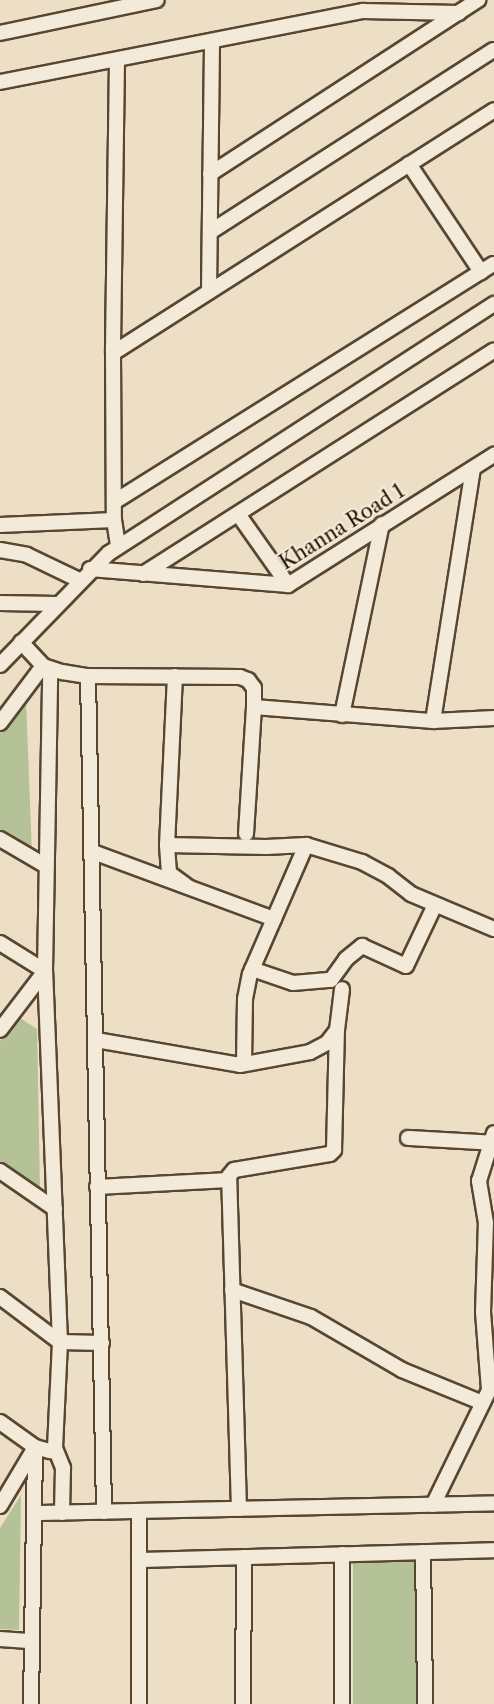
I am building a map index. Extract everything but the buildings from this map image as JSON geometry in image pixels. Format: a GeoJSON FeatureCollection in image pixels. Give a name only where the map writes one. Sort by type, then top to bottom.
{"type":"FeatureCollection","features":[{"type":"Feature","properties":{"kind":"street"},"geometry":{"type":"LineString","coordinates":[[0,33],[157,0]]}},
{"type":"Feature","properties":{"kind":"street"},"geometry":{"type":"LineString","coordinates":[[210,174],[477,0]]}},
{"type":"Feature","properties":{"kind":"street"},"geometry":{"type":"LineString","coordinates":[[0,82],[373,9],[459,13]]}},
{"type":"Feature","properties":{"kind":"street"},"geometry":{"type":"LineString","coordinates":[[209,291],[212,41]]}},
{"type":"Feature","properties":{"kind":"street"},"geometry":{"type":"LineString","coordinates":[[210,232],[494,50]]}},
{"type":"Feature","properties":{"kind":"street"},"geometry":{"type":"LineString","coordinates":[[117,60],[113,353],[114,520],[118,546]]}},
{"type":"Feature","properties":{"kind":"street"},"geometry":{"type":"LineString","coordinates":[[113,353],[494,110]]}},
{"type":"Feature","properties":{"kind":"street"},"geometry":{"type":"LineString","coordinates":[[409,164],[481,272]]}},
{"type":"Feature","properties":{"kind":"street"},"geometry":{"type":"LineString","coordinates":[[114,502],[494,264]]}},
{"type":"Feature","properties":{"kind":"street"},"geometry":{"type":"LineString","coordinates":[[0,665],[79,580],[118,546],[494,304]]}},
{"type":"Feature","properties":{"kind":"street"},"geometry":{"type":"LineString","coordinates":[[143,574],[494,350]]}},
{"type":"Feature","properties":{"kind":"street","name":"Khanna Road 1"},"geometry":{"type":"LineString","coordinates":[[90,569],[288,585],[494,455]]}},
{"type":"Feature","properties":{"kind":"street"},"geometry":{"type":"LineString","coordinates":[[433,721],[472,469]]}},
{"type":"Feature","properties":{"kind":"street"},"geometry":{"type":"LineString","coordinates":[[238,514],[288,585]]}},
{"type":"Feature","properties":{"kind":"street"},"geometry":{"type":"LineString","coordinates":[[0,525],[114,520]]}},
{"type":"Feature","properties":{"kind":"street"},"geometry":{"type":"LineString","coordinates":[[342,715],[382,524]]}},
{"type":"Feature","properties":{"kind":"street"},"geometry":{"type":"LineString","coordinates":[[0,550],[27,555],[79,580]]}},
{"type":"Feature","properties":{"kind":"street"},"geometry":{"type":"LineString","coordinates":[[0,603],[57,604]]}},
{"type":"Feature","properties":{"kind":"street"},"geometry":{"type":"LineString","coordinates":[[21,642],[46,668],[88,676],[240,677],[248,680],[255,688],[246,834]]}},
{"type":"Feature","properties":{"kind":"street"},"geometry":{"type":"LineString","coordinates":[[0,723],[46,668]]}},
{"type":"Feature","properties":{"kind":"street"},"geometry":{"type":"LineString","coordinates":[[46,668],[45,971],[60,1342],[55,1448],[63,1468],[62,1513]]}},
{"type":"Feature","properties":{"kind":"street"},"geometry":{"type":"LineString","coordinates":[[88,676],[105,1512]]}},
{"type":"Feature","properties":{"kind":"street"},"geometry":{"type":"LineString","coordinates":[[175,676],[167,844],[169,873],[188,887]]}},
{"type":"Feature","properties":{"kind":"street"},"geometry":{"type":"LineString","coordinates":[[254,707],[433,721],[494,718]]}},
{"type":"Feature","properties":{"kind":"street"},"geometry":{"type":"LineString","coordinates":[[0,839],[46,866]]}},
{"type":"Feature","properties":{"kind":"street"},"geometry":{"type":"LineString","coordinates":[[167,844],[266,847],[306,845],[362,862],[388,876],[411,894],[494,929]]}},
{"type":"Feature","properties":{"kind":"street"},"geometry":{"type":"LineString","coordinates":[[244,1063],[245,999],[252,969],[306,845]]}},
{"type":"Feature","properties":{"kind":"street"},"geometry":{"type":"LineString","coordinates":[[93,852],[274,919]]}},
{"type":"Feature","properties":{"kind":"street"},"geometry":{"type":"LineString","coordinates":[[252,969],[293,983],[331,980],[346,959],[362,946],[406,966],[435,905]]}},
{"type":"Feature","properties":{"kind":"street"},"geometry":{"type":"LineString","coordinates":[[0,943],[45,971]]}},
{"type":"Feature","properties":{"kind":"street"},"geometry":{"type":"LineString","coordinates":[[0,1030],[45,971]]}},
{"type":"Feature","properties":{"kind":"street"},"geometry":{"type":"LineString","coordinates":[[240,1509],[228,1180],[234,1170],[330,1154],[333,1150],[337,1030],[342,989]]}},
{"type":"Feature","properties":{"kind":"street"},"geometry":{"type":"LineString","coordinates":[[96,1040],[235,1064],[310,1052],[327,1043],[337,1030]]}},
{"type":"Feature","properties":{"kind":"street"},"geometry":{"type":"LineString","coordinates":[[408,1138],[493,1140],[480,1181],[486,1223],[483,1311],[489,1384],[483,1403],[433,1504]]}},
{"type":"Feature","properties":{"kind":"street"},"geometry":{"type":"LineString","coordinates":[[0,1171],[55,1209]]}},
{"type":"Feature","properties":{"kind":"street"},"geometry":{"type":"LineString","coordinates":[[97,1187],[228,1180]]}},
{"type":"Feature","properties":{"kind":"street"},"geometry":{"type":"LineString","coordinates":[[232,1290],[311,1317],[402,1370],[483,1403]]}},
{"type":"Feature","properties":{"kind":"street"},"geometry":{"type":"LineString","coordinates":[[0,1296],[60,1342],[102,1343]]}},
{"type":"Feature","properties":{"kind":"street"},"geometry":{"type":"LineString","coordinates":[[483,1311],[494,1323]]}},
{"type":"Feature","properties":{"kind":"street"},"geometry":{"type":"LineString","coordinates":[[0,1422],[35,1447],[50,1451],[55,1448]]}},
{"type":"Feature","properties":{"kind":"street"},"geometry":{"type":"LineString","coordinates":[[0,1506],[35,1447]]}},
{"type":"Feature","properties":{"kind":"street"},"geometry":{"type":"LineString","coordinates":[[31,1704],[35,1447]]}},
{"type":"Feature","properties":{"kind":"street"},"geometry":{"type":"LineString","coordinates":[[35,1513],[494,1503]]}},
{"type":"Feature","properties":{"kind":"street"},"geometry":{"type":"LineString","coordinates":[[138,1511],[140,1704]]}},
{"type":"Feature","properties":{"kind":"street"},"geometry":{"type":"LineString","coordinates":[[139,1560],[494,1550]]}},
{"type":"Feature","properties":{"kind":"street"},"geometry":{"type":"LineString","coordinates":[[423,1552],[425,1704]]}},
{"type":"Feature","properties":{"kind":"street"},"geometry":{"type":"LineString","coordinates":[[342,1554],[342,1704]]}},
{"type":"Feature","properties":{"kind":"street"},"geometry":{"type":"LineString","coordinates":[[243,1704],[244,1557]]}},
{"type":"Feature","properties":{"kind":"street"},"geometry":{"type":"LineString","coordinates":[[0,1639],[32,1641]]}},
{"type":"Feature","properties":{"kind":"green space"},"geometry":{"type":"Polygon","coordinates":[[[26,700],[32,854],[0,833],[0,732],[26,700]]]}},
{"type":"Feature","properties":{"kind":"green space"},"geometry":{"type":"Polygon","coordinates":[[[17,1016],[37,1029],[40,1189],[0,1162],[0,1041],[17,1016]]]}},
{"type":"Feature","properties":{"kind":"green space"},"geometry":{"type":"Polygon","coordinates":[[[21,1495],[19,1630],[0,1629],[0,1528],[21,1495]]]}},
{"type":"Feature","properties":{"kind":"green space"},"geometry":{"type":"Polygon","coordinates":[[[353,1562],[417,1562],[417,1704],[353,1704],[353,1562]]]}}]}
